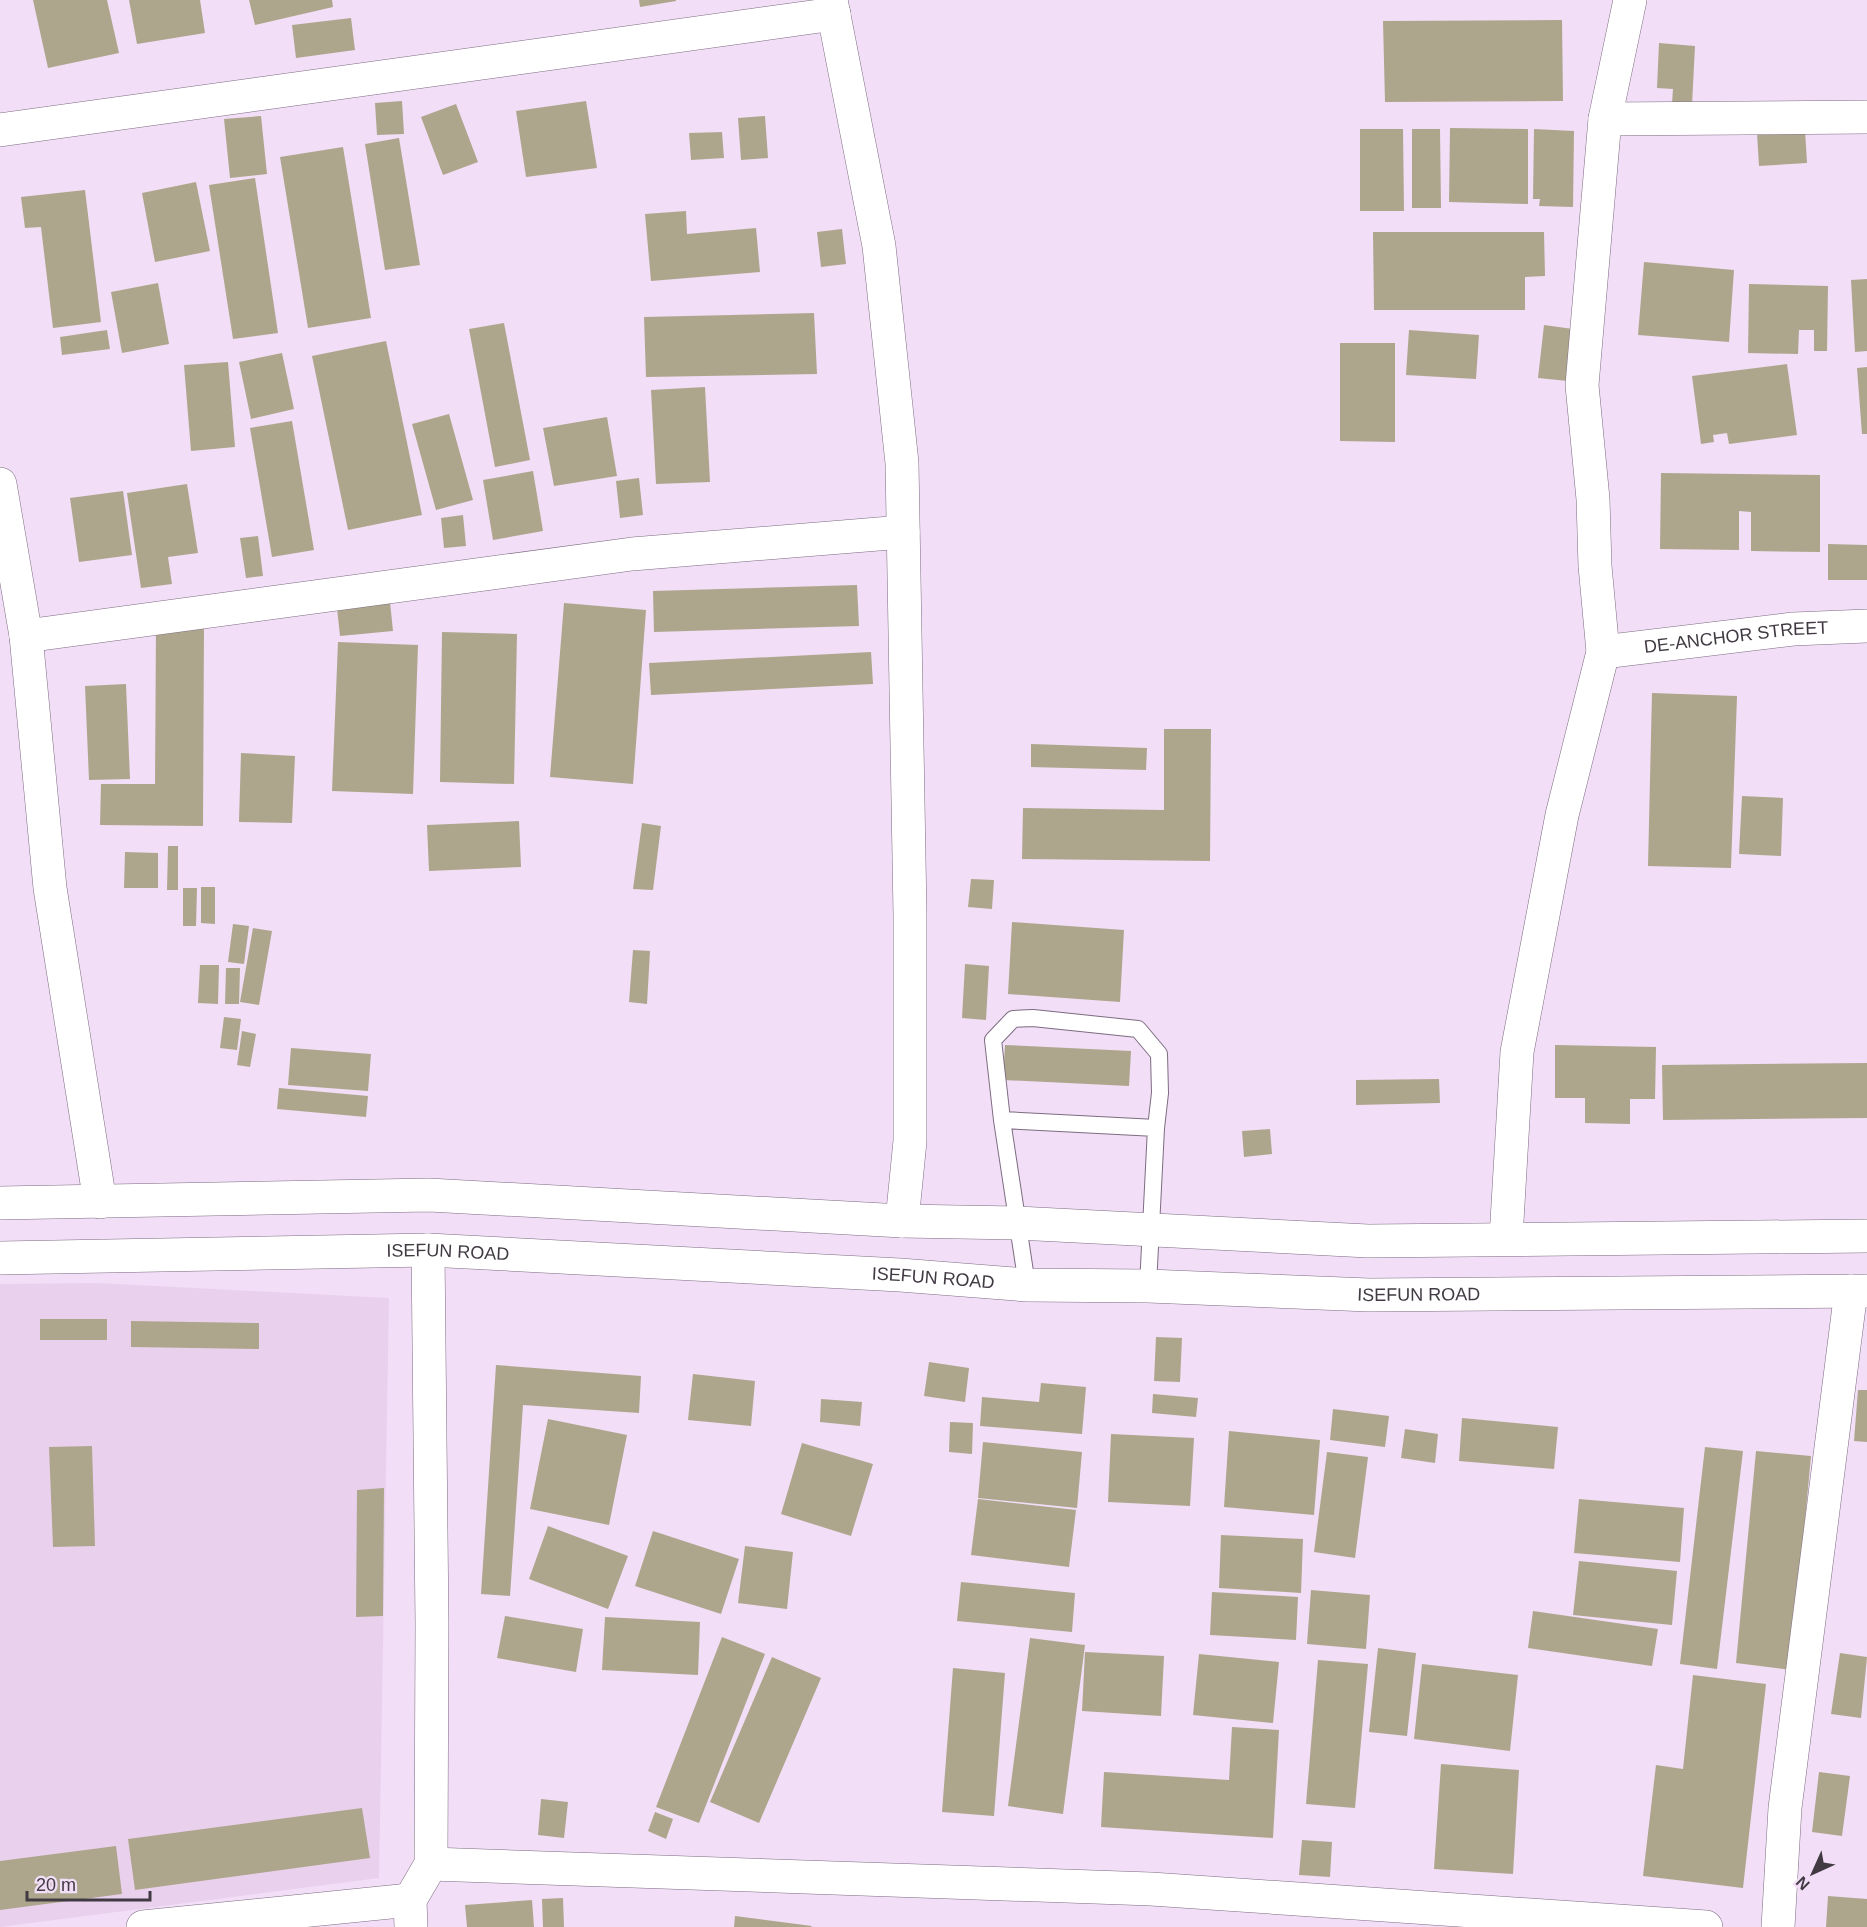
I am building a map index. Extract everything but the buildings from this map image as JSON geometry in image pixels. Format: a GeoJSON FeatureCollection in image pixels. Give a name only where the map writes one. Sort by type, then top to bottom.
{"type":"FeatureCollection","features":[{"type":"Feature","properties":{"kind":"street"},"geometry":{"type":"LineString","coordinates":[[1506,1238],[1517,1052],[1562,815],[1603,652],[1595,566],[1593,500],[1582,385],[1605,119],[1630,0]]}},
{"type":"Feature","properties":{"kind":"street"},"geometry":{"type":"LineString","coordinates":[[0,130],[832,7],[879,246],[902,463],[910,914],[910,1141],[902,1221]]}},
{"type":"Feature","properties":{"kind":"street"},"geometry":{"type":"LineString","coordinates":[[1605,119],[1867,117]]}},
{"type":"Feature","properties":{"kind":"street"},"geometry":{"type":"LineString","coordinates":[[0,484],[26,636],[50,888],[100,1202]]}},
{"type":"Feature","properties":{"kind":"street"},"geometry":{"type":"LineString","coordinates":[[26,636],[632,555],[903,532]]}},
{"type":"Feature","properties":{"kind":"street","name":"DE-ANCHOR STREET"},"geometry":{"type":"LineString","coordinates":[[1603,652],[1793,629],[1867,626]]}},
{"type":"Feature","properties":{"kind":"street"},"geometry":{"type":"LineString","coordinates":[[0,1203],[429,1195],[902,1221],[1017,1223],[1368,1241],[1867,1236]]}},
{"type":"Feature","properties":{"kind":"street"},"geometry":{"type":"LineString","coordinates":[[143,1927],[410,1914],[431,1864],[432,1624],[428,1250]]}},
{"type":"Feature","properties":{"kind":"street","name":"ISEFUN ROAD"},"geometry":{"type":"LineString","coordinates":[[0,1258],[428,1250],[900,1275],[1027,1285],[1148,1286],[1369,1295],[1859,1291]]}},
{"type":"Feature","properties":{"kind":"street"},"geometry":{"type":"LineString","coordinates":[[1778,1927],[1785,1808],[1859,1291]]}},
{"type":"Feature","properties":{"kind":"street"},"geometry":{"type":"LineString","coordinates":[[431,1864],[1151,1889],[1706,1927]]}},
{"type":"Feature","properties":{"kind":"lane"},"geometry":{"type":"LineString","coordinates":[[1027,1285],[1002,1120],[993,1040],[1013,1019],[1033,1018],[1138,1029],[1159,1054],[1160,1093],[1156,1128],[1148,1286]]}},
{"type":"Feature","properties":{"kind":"lane"},"geometry":{"type":"LineString","coordinates":[[1002,1120],[1156,1128]]}},
{"type":"Feature","properties":{"kind":"shaded area"},"geometry":{"type":"Polygon","coordinates":[[[98,1283],[389,1298],[379,1878],[0,1927],[0,1284],[98,1283]]]}}]}
